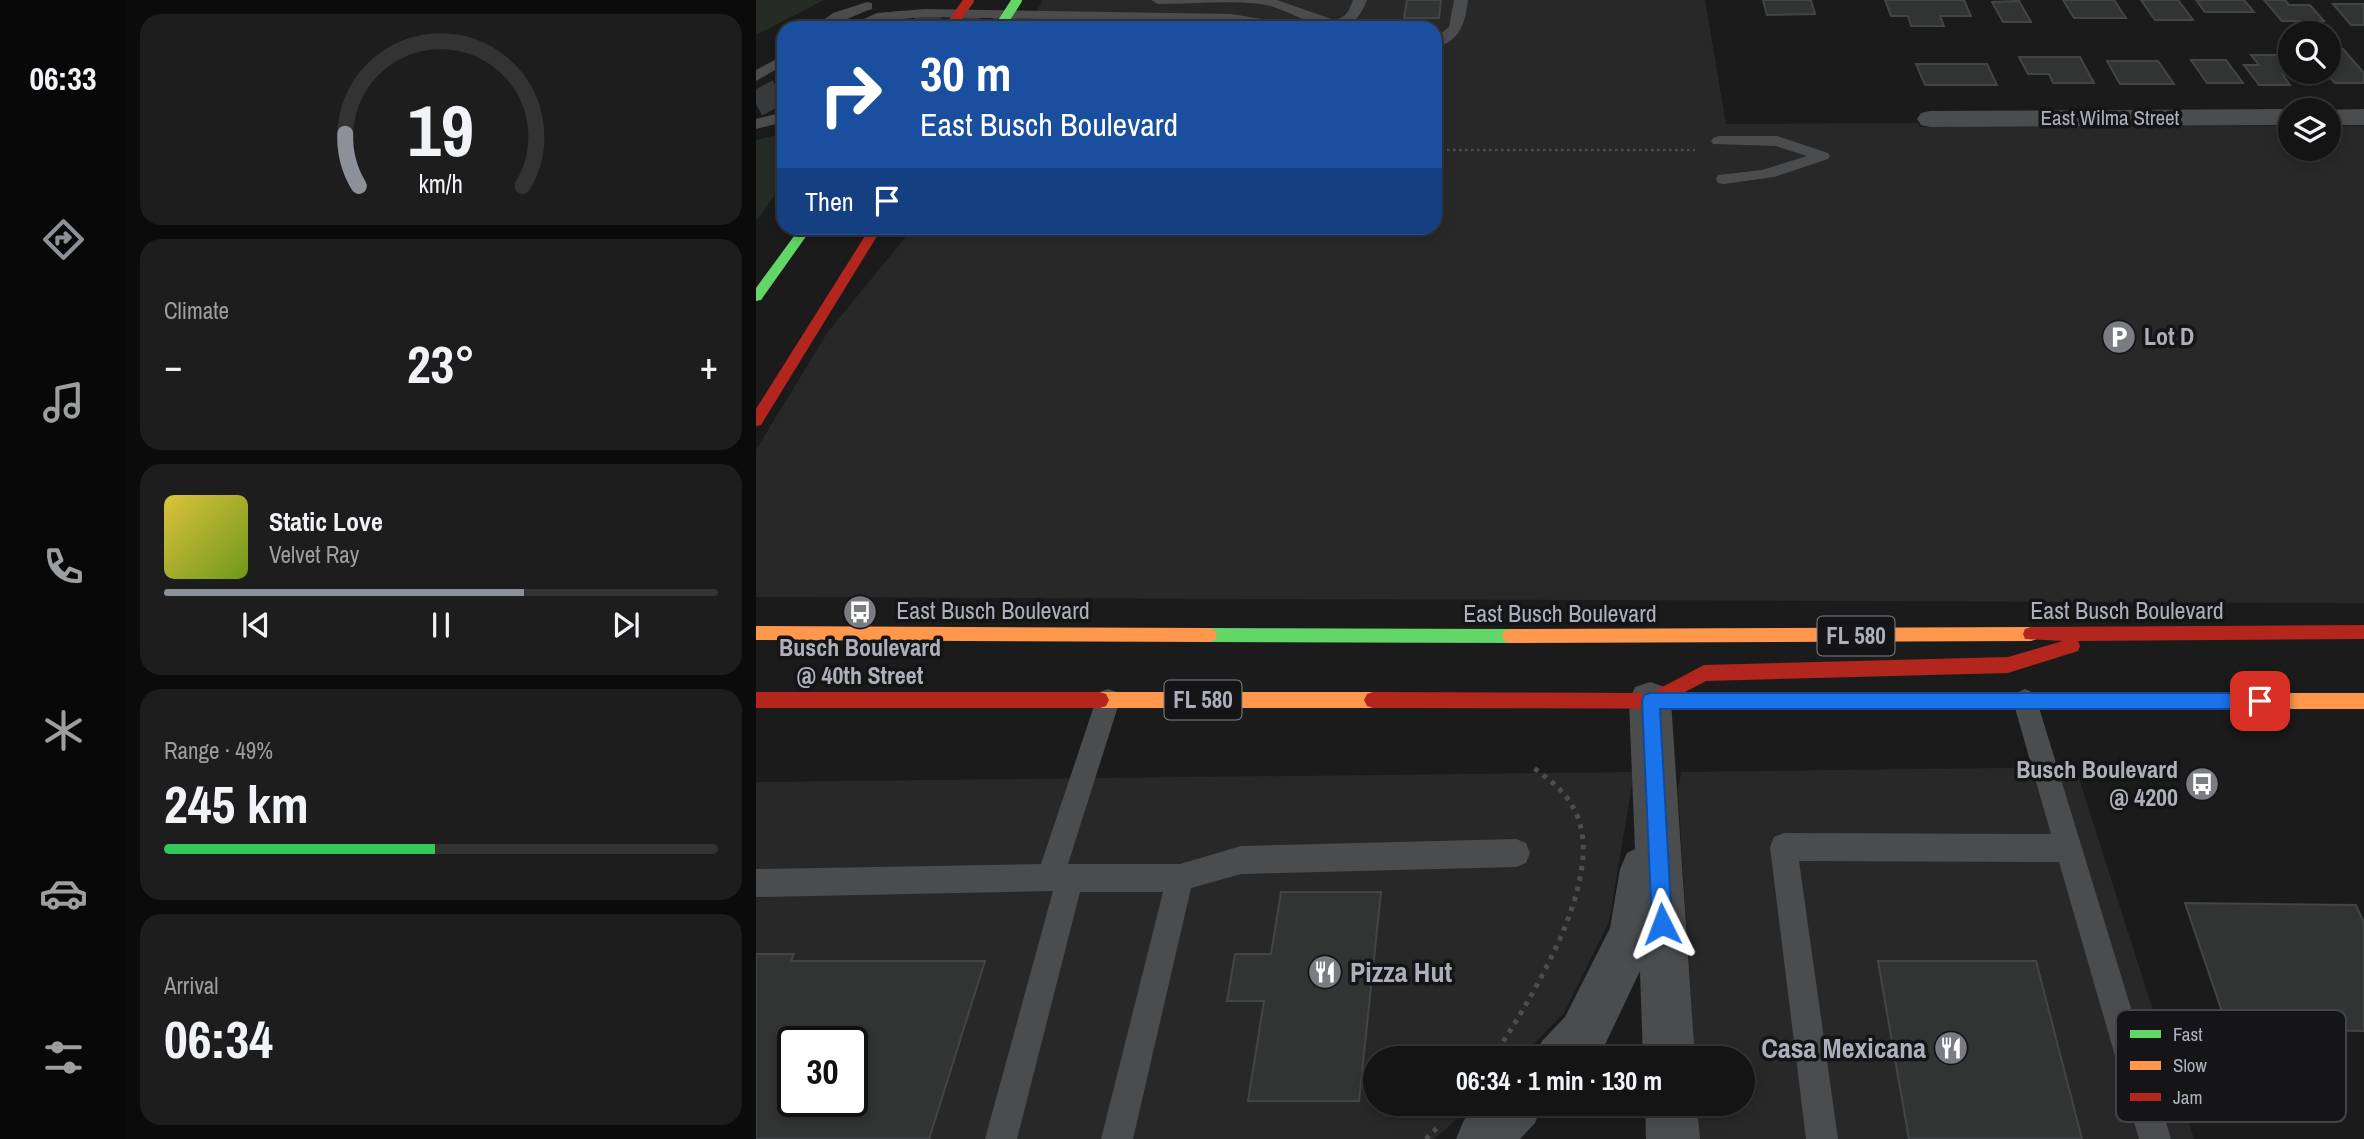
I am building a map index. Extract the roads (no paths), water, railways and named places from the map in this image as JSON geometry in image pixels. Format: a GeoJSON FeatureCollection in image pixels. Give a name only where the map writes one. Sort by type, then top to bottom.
{"type":"FeatureCollection","features":[{"type":"Feature","properties":{"kind":"main road"},"geometry":{"type":"LineString","coordinates":[[954,21],[968,0]]}},
{"type":"Feature","properties":{"kind":"main road"},"geometry":{"type":"LineString","coordinates":[[1004,21],[1017,0]]}},
{"type":"Feature","properties":{"kind":"main road"},"geometry":{"type":"LineString","coordinates":[[756,297],[801,235]]}},
{"type":"Feature","properties":{"kind":"main road"},"geometry":{"type":"LineString","coordinates":[[756,421],[872,235]]}},
{"type":"Feature","properties":{"kind":"main road","name":"East Busch Boulevard"},"geometry":{"type":"LineString","coordinates":[[756,633],[1634,637],[2364,632]]}},
{"type":"Feature","properties":{"kind":"main road"},"geometry":{"type":"LineString","coordinates":[[1650,701],[1704,673],[2008,666],[2110,634]]}},
{"type":"Feature","properties":{"kind":"main road","name":"FL 580"},"geometry":{"type":"LineString","coordinates":[[756,700],[2364,701]]}},
{"type":"Feature","properties":{"kind":"street","name":"East Wilma Street"},"geometry":{"type":"LineString","coordinates":[[1930,119],[2278,117]]}},
{"type":"Feature","properties":{"kind":"street"},"geometry":{"type":"LineString","coordinates":[[2341,117],[2364,117]]}},
{"type":"Feature","properties":{"kind":"street"},"geometry":{"type":"LineString","coordinates":[[1650,701],[1668,1046]]}},
{"type":"Feature","properties":{"kind":"street"},"geometry":{"type":"LineString","coordinates":[[1572,1046],[1583,1035],[1633,932],[1655,789]]}},
{"type":"Feature","properties":{"kind":"street"},"geometry":{"type":"LineString","coordinates":[[1483,1139],[1505,1116]]}},
{"type":"Feature","properties":{"kind":"street"},"geometry":{"type":"LineString","coordinates":[[1672,1116],[1673,1139]]}},
{"type":"Feature","properties":{"kind":"lane"},"geometry":{"type":"LineString","coordinates":[[832,21],[849,12],[894,0]]}},
{"type":"Feature","properties":{"kind":"lane"},"geometry":{"type":"LineString","coordinates":[[1158,0],[1268,0],[1316,21]]}},
{"type":"Feature","properties":{"kind":"lane"},"geometry":{"type":"LineString","coordinates":[[1348,21],[1358,13],[1360,0]]}},
{"type":"Feature","properties":{"kind":"lane"},"geometry":{"type":"LineString","coordinates":[[1442,41],[1451,37],[1457,29],[1461,0]]}},
{"type":"Feature","properties":{"kind":"lane"},"geometry":{"type":"LineString","coordinates":[[867,21],[877,17],[924,13],[1231,18],[1250,21]]}},
{"type":"Feature","properties":{"kind":"lane"},"geometry":{"type":"LineString","coordinates":[[759,87],[777,67]]}},
{"type":"Feature","properties":{"kind":"lane"},"geometry":{"type":"LineString","coordinates":[[756,124],[777,119]]}},
{"type":"Feature","properties":{"kind":"lane"},"geometry":{"type":"LineString","coordinates":[[1713,146],[1777,141],[1822,156],[1780,172],[1750,179],[1724,179]]}},
{"type":"Feature","properties":{"kind":"lane"},"geometry":{"type":"LineString","coordinates":[[1001,1139],[1060,878],[1108,700]]}},
{"type":"Feature","properties":{"kind":"lane"},"geometry":{"type":"LineString","coordinates":[[2025,701],[2116,1010]]}},
{"type":"Feature","properties":{"kind":"lane"},"geometry":{"type":"LineString","coordinates":[[1822,1139],[1784,847],[2068,848]]}},
{"type":"Feature","properties":{"kind":"lane"},"geometry":{"type":"LineString","coordinates":[[756,883],[1180,878],[1241,860],[1516,853]]}},
{"type":"Feature","properties":{"kind":"lane"},"geometry":{"type":"LineString","coordinates":[[1117,1139],[1180,878]]}},
{"type":"Feature","properties":{"kind":"lane"},"geometry":{"type":"LineString","coordinates":[[2150,1122],[2155,1139]]}},
{"type":"Feature","properties":{"kind":"tunnel"},"geometry":{"type":"LineString","coordinates":[[756,104],[777,93]]}},
{"type":"Feature","properties":{"kind":"place","name":"Lot D"},"geometry":{"type":"Point","coordinates":[2119,337]}},
{"type":"Feature","properties":{"kind":"place","name":"Busch Boulevard @ 40th Street"},"geometry":{"type":"Point","coordinates":[860,612]}},
{"type":"Feature","properties":{"kind":"place","name":"Busch Boulevard @ 4200"},"geometry":{"type":"Point","coordinates":[2202,784]}},
{"type":"Feature","properties":{"kind":"place","name":"Pizza Hut"},"geometry":{"type":"Point","coordinates":[1325,972]}},
{"type":"Feature","properties":{"kind":"place","name":"Casa Mexicana"},"geometry":{"type":"Point","coordinates":[1951,1048]}}]}
